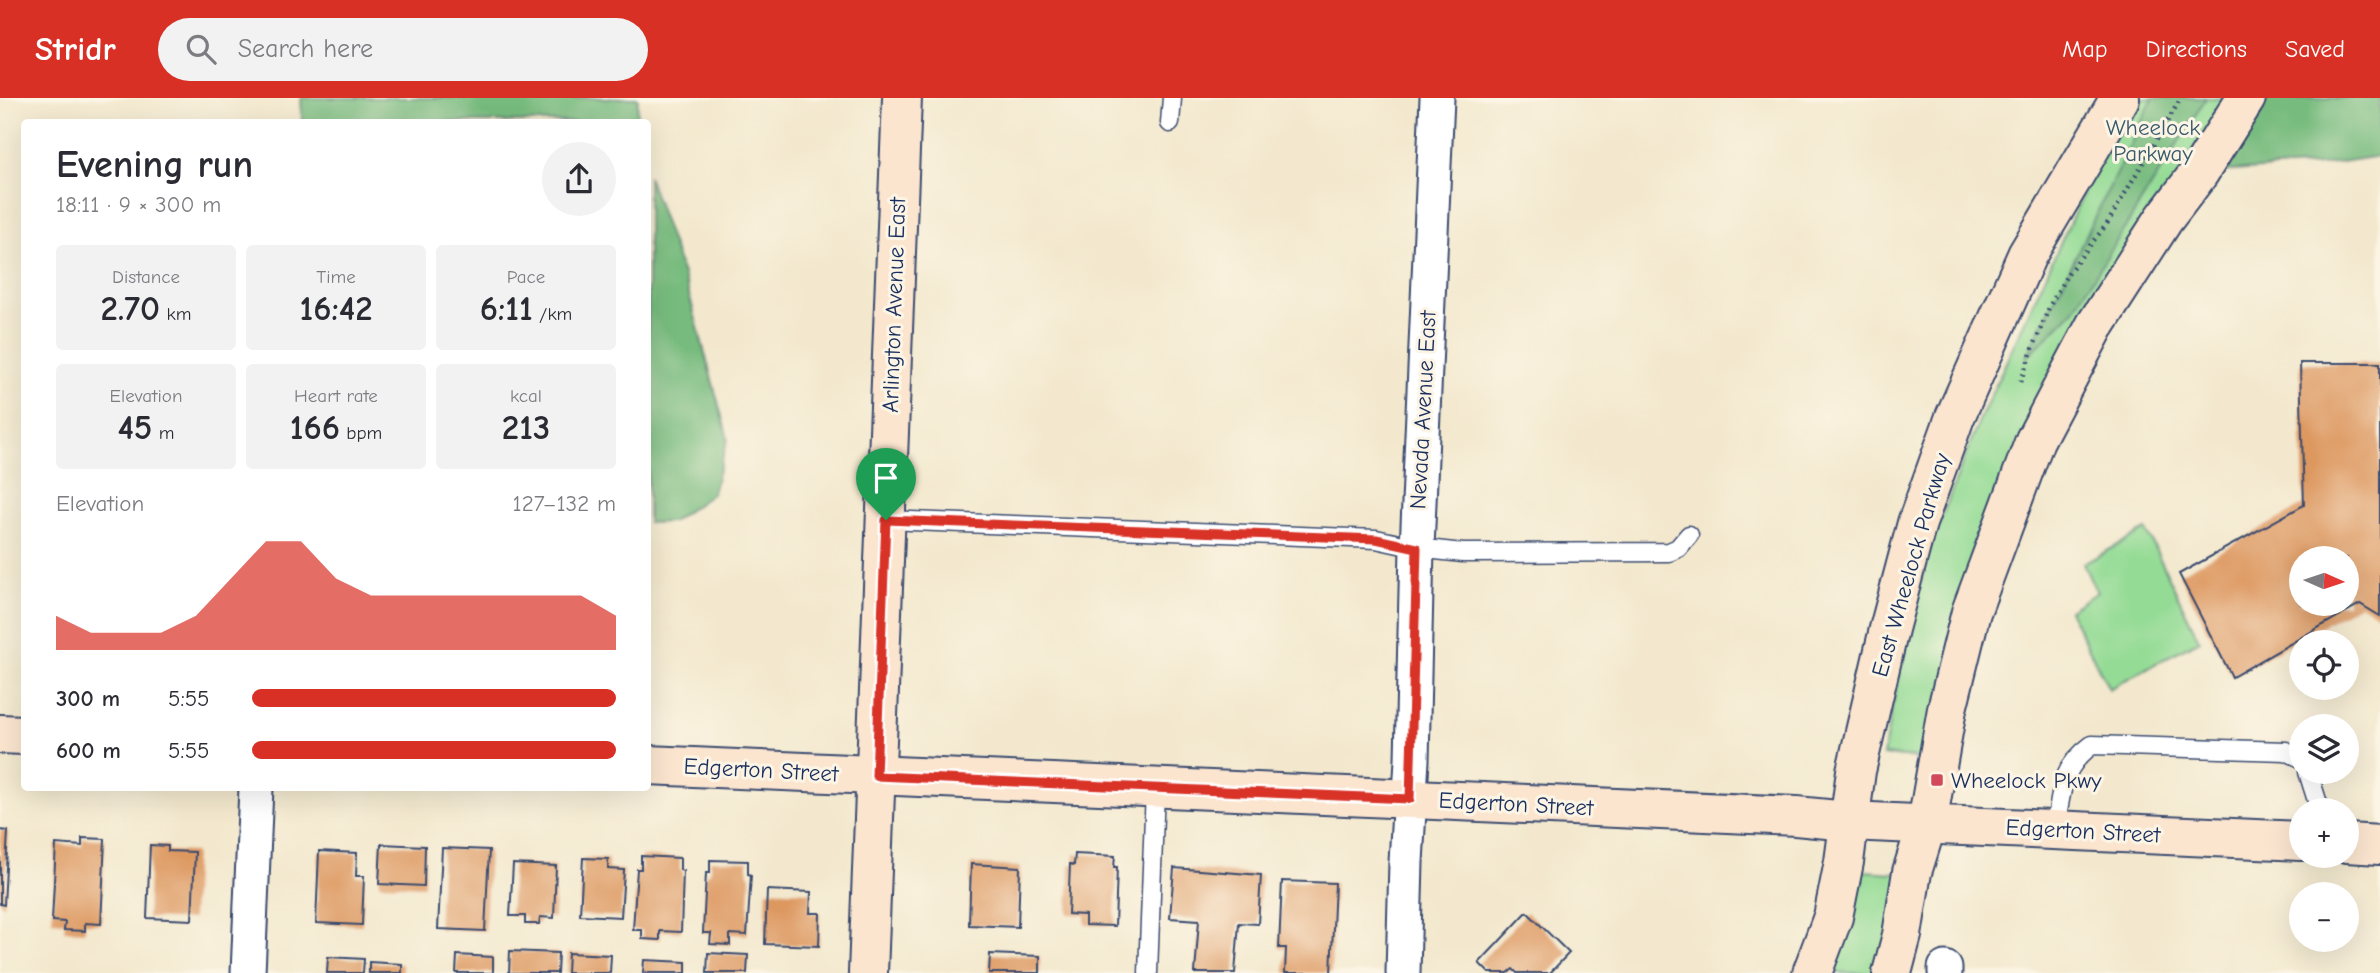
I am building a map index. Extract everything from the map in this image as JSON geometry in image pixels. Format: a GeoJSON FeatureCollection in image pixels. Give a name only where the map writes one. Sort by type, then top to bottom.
{"type":"FeatureCollection","features":[{"type":"Feature","properties":{"kind":"street","name":"Arlington Avenue East"},"geometry":{"type":"LineString","coordinates":[[868,973],[902,98]]}},
{"type":"Feature","properties":{"kind":"street","name":"Nevada Avenue East"},"geometry":{"type":"LineString","coordinates":[[1404,973],[1417,548],[1437,98]]}},
{"type":"Feature","properties":{"kind":"street","name":"East Wheelock Parkway"},"geometry":{"type":"LineString","coordinates":[[1812,973],[1833,917],[1844,862],[1856,771],[1917,523],[1955,417],[2028,256],[2120,98]]}},
{"type":"Feature","properties":{"kind":"street"},"geometry":{"type":"LineString","coordinates":[[1892,973],[1902,935],[1912,872],[1927,824],[1947,709],[1971,612],[2035,440],[2095,326],[2164,219],[2199,173],[2246,98]]}},
{"type":"Feature","properties":{"kind":"street"},"geometry":{"type":"LineString","coordinates":[[0,734],[21,735]]}},
{"type":"Feature","properties":{"kind":"street","name":"Edgerton Street"},"geometry":{"type":"LineString","coordinates":[[651,765],[2289,840]]}},
{"type":"Feature","properties":{"kind":"street"},"geometry":{"type":"LineString","coordinates":[[248,973],[256,791]]}},
{"type":"Feature","properties":{"kind":"street"},"geometry":{"type":"LineString","coordinates":[[2359,844],[2380,845]]}},
{"type":"Feature","properties":{"kind":"lane"},"geometry":{"type":"LineString","coordinates":[[1170,123],[1172,98]]}},
{"type":"Feature","properties":{"kind":"lane"},"geometry":{"type":"LineString","coordinates":[[886,520],[1376,539],[1417,548],[1463,553],[1669,552],[1678,548],[1689,536]]}},
{"type":"Feature","properties":{"kind":"lane"},"geometry":{"type":"LineString","coordinates":[[2055,830],[2065,774],[2077,756],[2092,745],[2289,752]]}},
{"type":"Feature","properties":{"kind":"lane"},"geometry":{"type":"LineString","coordinates":[[1148,973],[1155,789]]}},
{"type":"Feature","properties":{"kind":"green space"},"geometry":{"type":"Polygon","coordinates":[[[301,98],[638,98],[637,119],[302,119],[301,98]]]}},
{"type":"Feature","properties":{"kind":"green space","name":"Wheelock Parkway"},"geometry":{"type":"Polygon","coordinates":[[[2127,98],[2230,98],[2128,258],[1926,759],[1883,755],[1908,626],[1933,540],[1979,421],[2127,98]]]}},
{"type":"Feature","properties":{"kind":"green space"},"geometry":{"type":"Polygon","coordinates":[[[2153,98],[2206,98],[2073,311],[2026,358],[2153,98]]]}},
{"type":"Feature","properties":{"kind":"green space"},"geometry":{"type":"Polygon","coordinates":[[[2246,98],[2380,98],[2380,156],[2321,165],[2199,173],[2246,98]]]}},
{"type":"Feature","properties":{"kind":"green space"},"geometry":{"type":"Polygon","coordinates":[[[651,184],[686,283],[728,439],[712,494],[672,522],[651,523],[651,184]]]}},
{"type":"Feature","properties":{"kind":"green space"},"geometry":{"type":"Polygon","coordinates":[[[2146,530],[2199,640],[2109,689],[2069,610],[2097,592],[2083,564],[2146,530]]]}},
{"type":"Feature","properties":{"kind":"green space"},"geometry":{"type":"Polygon","coordinates":[[[1864,871],[1907,874],[1888,973],[1830,973],[1840,951],[1864,871]]]}},
{"type":"Feature","properties":{"kind":"building"},"geometry":{"type":"Polygon","coordinates":[[[2300,363],[2380,363],[2380,616],[2359,605],[2359,546],[2289,546],[2289,616],[2339,616],[2314,630],[2289,630],[2289,644],[2232,677],[2179,574],[2304,505],[2300,363]]]}},
{"type":"Feature","properties":{"kind":"building"},"geometry":{"type":"Polygon","coordinates":[[[0,830],[8,831],[4,905],[0,904],[0,830]]]}},
{"type":"Feature","properties":{"kind":"building"},"geometry":{"type":"Polygon","coordinates":[[[82,838],[105,839],[101,924],[85,923],[85,931],[64,930],[65,922],[52,921],[56,844],[82,846],[82,838]]]}},
{"type":"Feature","properties":{"kind":"building"},"geometry":{"type":"Polygon","coordinates":[[[381,844],[425,846],[424,886],[379,884],[381,844]]]}},
{"type":"Feature","properties":{"kind":"building"},"geometry":{"type":"Polygon","coordinates":[[[150,845],[168,846],[168,851],[195,852],[192,920],[147,918],[150,845]]]}},
{"type":"Feature","properties":{"kind":"building"},"geometry":{"type":"Polygon","coordinates":[[[442,848],[489,850],[485,931],[438,929],[442,848]]]}},
{"type":"Feature","properties":{"kind":"building"},"geometry":{"type":"Polygon","coordinates":[[[319,851],[357,853],[356,876],[364,876],[362,925],[316,923],[319,851]]]}},
{"type":"Feature","properties":{"kind":"building"},"geometry":{"type":"Polygon","coordinates":[[[1075,854],[1115,856],[1115,926],[1085,925],[1085,915],[1068,914],[1070,864],[1074,865],[1075,854]]]}},
{"type":"Feature","properties":{"kind":"building"},"geometry":{"type":"Polygon","coordinates":[[[641,856],[680,858],[680,870],[683,871],[681,932],[660,931],[660,940],[642,939],[642,930],[633,930],[637,869],[641,869],[641,856]]]}},
{"type":"Feature","properties":{"kind":"building"},"geometry":{"type":"Polygon","coordinates":[[[583,858],[608,859],[608,869],[624,870],[621,917],[580,915],[583,858]]]}},
{"type":"Feature","properties":{"kind":"building"},"geometry":{"type":"Polygon","coordinates":[[[710,860],[748,861],[748,874],[751,875],[747,935],[730,934],[730,945],[710,944],[711,933],[703,933],[706,873],[710,873],[710,860]]]}},
{"type":"Feature","properties":{"kind":"building"},"geometry":{"type":"Polygon","coordinates":[[[513,864],[556,866],[554,918],[540,917],[539,924],[525,924],[525,916],[510,916],[513,864]]]}},
{"type":"Feature","properties":{"kind":"building"},"geometry":{"type":"Polygon","coordinates":[[[971,864],[1020,867],[1018,927],[969,925],[971,864]]]}},
{"type":"Feature","properties":{"kind":"building"},"geometry":{"type":"Polygon","coordinates":[[[1174,868],[1261,875],[1258,924],[1239,923],[1235,973],[1195,973],[1199,920],[1170,918],[1174,868]]]}},
{"type":"Feature","properties":{"kind":"building"},"geometry":{"type":"Polygon","coordinates":[[[1282,881],[1335,883],[1331,973],[1285,973],[1286,948],[1279,948],[1282,881]]]}},
{"type":"Feature","properties":{"kind":"building"},"geometry":{"type":"Polygon","coordinates":[[[767,890],[811,892],[810,913],[820,913],[819,946],[765,944],[767,890]]]}},
{"type":"Feature","properties":{"kind":"building"},"geometry":{"type":"Polygon","coordinates":[[[1527,912],[1569,953],[1550,973],[1517,973],[1513,969],[1508,973],[1489,973],[1479,963],[1527,912]]]}},
{"type":"Feature","properties":{"kind":"building"},"geometry":{"type":"Polygon","coordinates":[[[510,951],[558,953],[557,973],[509,973],[510,951]]]}},
{"type":"Feature","properties":{"kind":"building"},"geometry":{"type":"Polygon","coordinates":[[[568,953],[611,955],[610,973],[567,973],[568,953]]]}},
{"type":"Feature","properties":{"kind":"building"},"geometry":{"type":"Polygon","coordinates":[[[708,953],[748,955],[747,973],[707,973],[708,953]]]}},
{"type":"Feature","properties":{"kind":"building"},"geometry":{"type":"Polygon","coordinates":[[[990,954],[1040,956],[1040,973],[989,973],[990,954]]]}},
{"type":"Feature","properties":{"kind":"building"},"geometry":{"type":"Polygon","coordinates":[[[457,955],[493,957],[493,973],[456,973],[457,955]]]}},
{"type":"Feature","properties":{"kind":"building"},"geometry":{"type":"Polygon","coordinates":[[[328,957],[364,959],[363,973],[327,973],[328,957]]]}},
{"type":"Feature","properties":{"kind":"building"},"geometry":{"type":"Polygon","coordinates":[[[644,960],[686,962],[686,973],[643,973],[644,960]]]}},
{"type":"Feature","properties":{"kind":"building"},"geometry":{"type":"Polygon","coordinates":[[[369,962],[402,964],[402,973],[369,973],[369,962]]]}},
{"type":"Feature","properties":{"kind":"place","name":"Wheelock Pkwy"},"geometry":{"type":"Point","coordinates":[1937,780]}},
{"type":"Feature","properties":{"kind":"route"},"geometry":{"type":"LineString","coordinates":[[886,520],[1376,539],[1417,548],[1410,799],[876,776],[886,520]]}}]}
